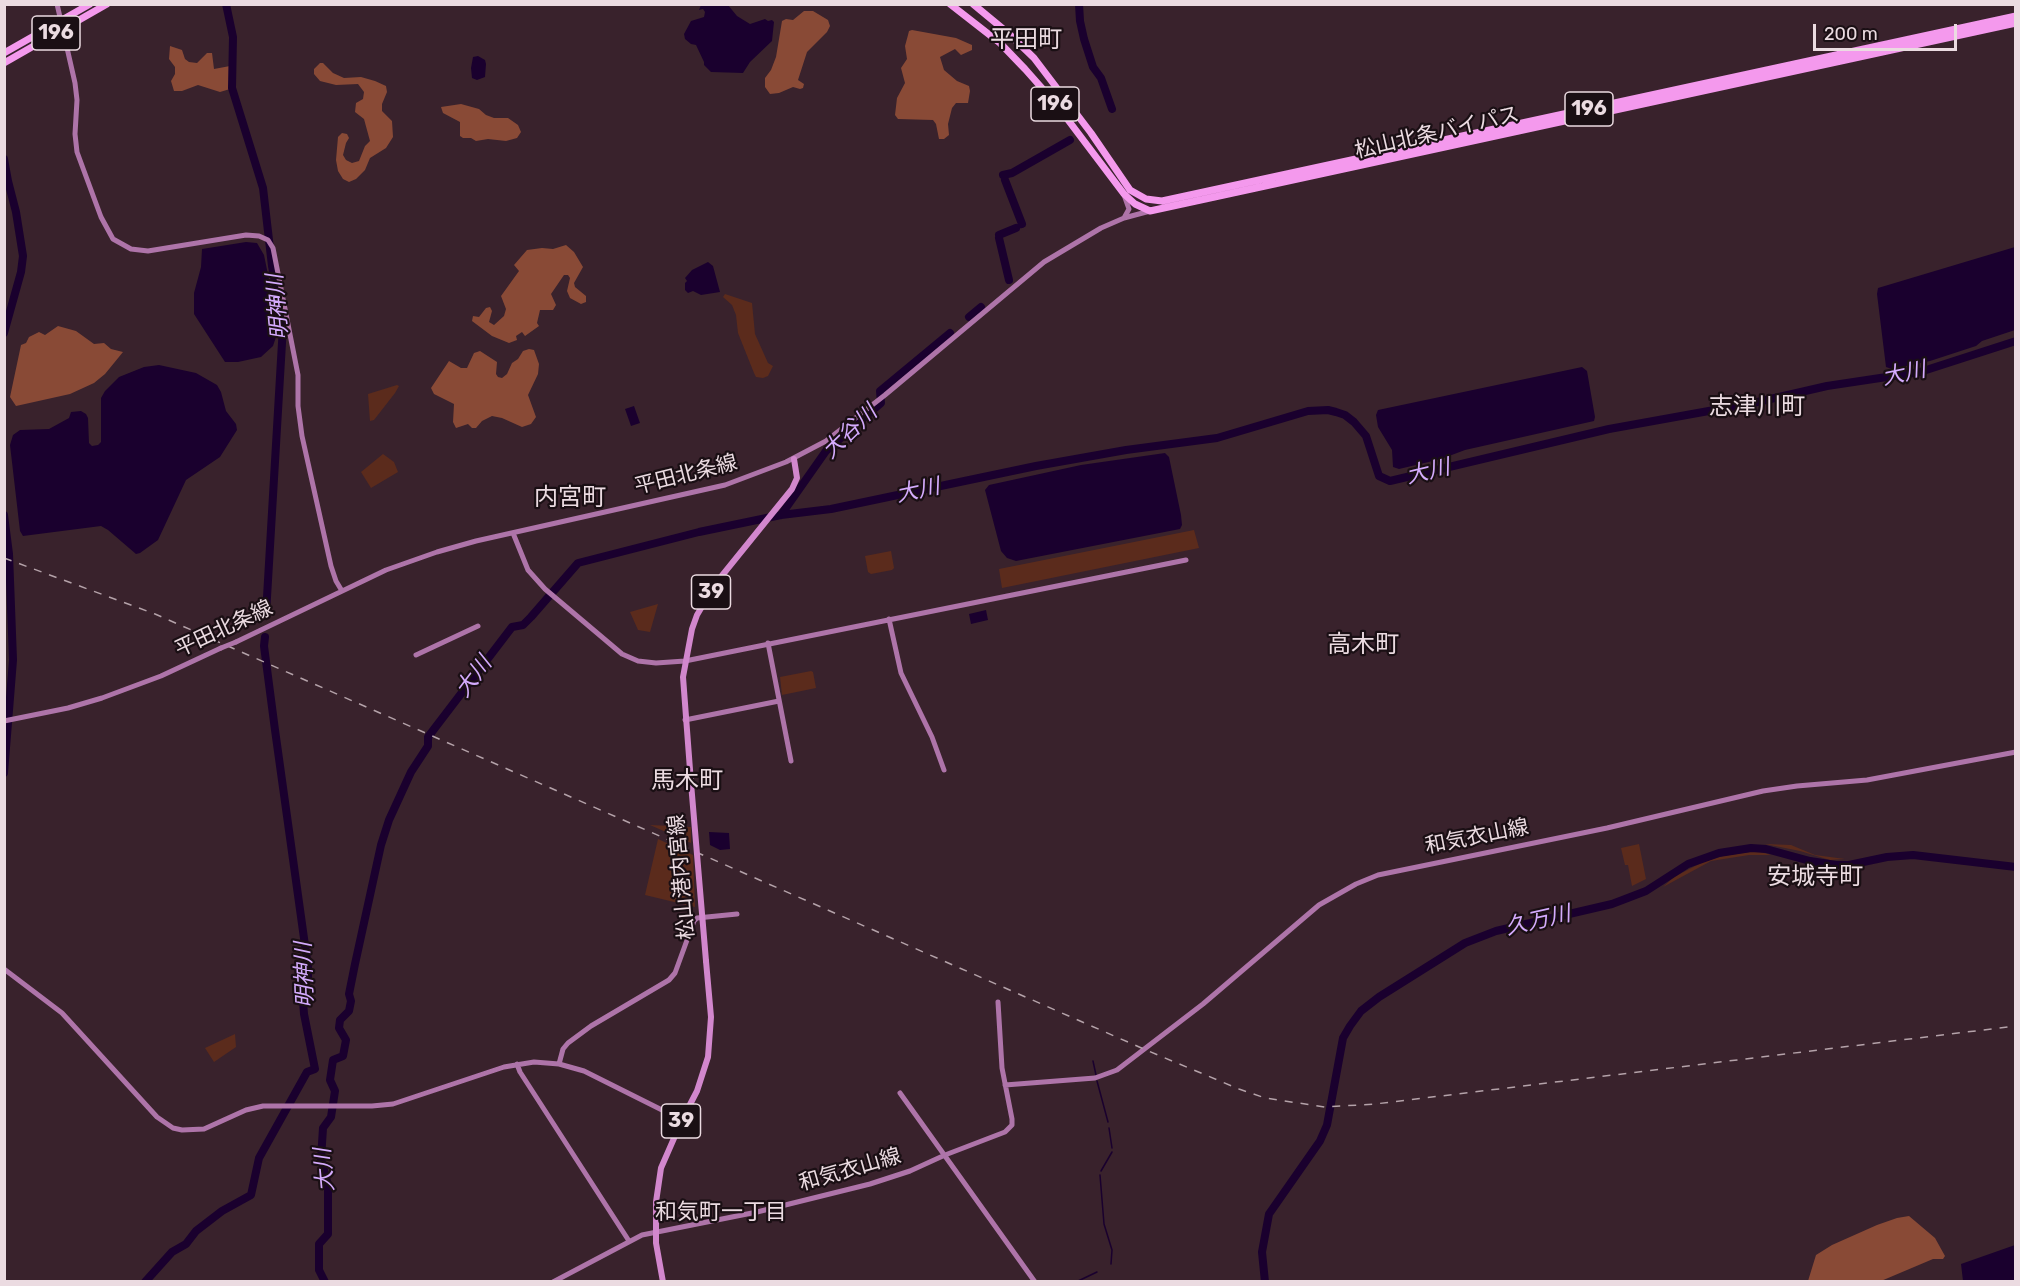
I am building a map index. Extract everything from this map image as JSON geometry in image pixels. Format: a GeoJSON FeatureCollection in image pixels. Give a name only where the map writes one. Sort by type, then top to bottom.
{"type":"FeatureCollection","features":[{"type":"Feature","properties":{"kind":"highway","name":"196"},"geometry":{"type":"LineString","coordinates":[[4,63],[90,4]]}},
{"type":"Feature","properties":{"kind":"highway","name":"196"},"geometry":{"type":"LineString","coordinates":[[4,53],[107,4]]}},
{"type":"Feature","properties":{"kind":"highway","name":"196"},"geometry":{"type":"LineString","coordinates":[[950,4],[1000,43],[1025,69],[1127,192],[1150,211],[1162,201]]}},
{"type":"Feature","properties":{"kind":"highway","name":"196"},"geometry":{"type":"LineString","coordinates":[[973,4],[1034,58],[1091,133],[1127,192]]}},
{"type":"Feature","properties":{"kind":"highway","name":"松山北条バイパス"},"geometry":{"type":"LineString","coordinates":[[1127,192],[1146,199],[1162,201],[2016,16]]}},
{"type":"Feature","properties":{"kind":"highway","name":"松山北条バイパス"},"geometry":{"type":"LineString","coordinates":[[1150,211],[2016,23]]}},
{"type":"Feature","properties":{"kind":"main road","name":"松山港内宮線"},"geometry":{"type":"LineString","coordinates":[[663,1281],[655,1232],[656,1202],[661,1168],[682,1120],[698,1091],[710,1048],[711,1017],[683,693],[685,660],[697,615],[716,583],[780,504],[798,478],[794,459]]}},
{"type":"Feature","properties":{"kind":"street"},"geometry":{"type":"LineString","coordinates":[[57,4],[76,90],[77,152],[100,217],[113,239],[124,247],[148,251],[246,235],[259,236],[268,240],[273,248],[298,375],[298,406],[302,436],[331,566],[342,591]]}},
{"type":"Feature","properties":{"kind":"street"},"geometry":{"type":"LineString","coordinates":[[1124,218],[1129,209],[1127,192]]}},
{"type":"Feature","properties":{"kind":"street","name":"平田北条線"},"geometry":{"type":"LineString","coordinates":[[4,721],[68,708],[121,692],[236,642],[400,564],[456,546],[725,485],[794,459],[826,441],[885,395],[1044,262],[1096,231],[1124,218],[1150,211]]}},
{"type":"Feature","properties":{"kind":"street"},"geometry":{"type":"LineString","coordinates":[[513,533],[528,570],[545,589],[629,658],[656,663],[685,660],[768,644],[1186,560]]}},
{"type":"Feature","properties":{"kind":"street"},"geometry":{"type":"LineString","coordinates":[[890,619],[904,681],[932,737],[944,770]]}},
{"type":"Feature","properties":{"kind":"street"},"geometry":{"type":"LineString","coordinates":[[416,655],[478,626]]}},
{"type":"Feature","properties":{"kind":"street"},"geometry":{"type":"LineString","coordinates":[[768,644],[791,761]]}},
{"type":"Feature","properties":{"kind":"street"},"geometry":{"type":"LineString","coordinates":[[685,720],[779,701]]}},
{"type":"Feature","properties":{"kind":"street","name":"和気衣山線"},"geometry":{"type":"LineString","coordinates":[[553,1281],[642,1234],[757,1212],[870,1184],[910,1171],[1005,1132],[1010,1127],[1012,1119],[1005,1085],[1095,1078],[1117,1070],[1203,1004],[1319,905],[1350,887],[1378,875],[1607,828],[1762,791],[1868,780],[2016,752]]}},
{"type":"Feature","properties":{"kind":"street"},"geometry":{"type":"LineString","coordinates":[[559,1064],[563,1048],[568,1042],[669,980],[675,973],[697,918],[737,914]]}},
{"type":"Feature","properties":{"kind":"street"},"geometry":{"type":"LineString","coordinates":[[4,969],[62,1012],[146,1106],[173,1128],[188,1131],[204,1129],[246,1110],[283,1105],[372,1106],[405,1101],[517,1064],[534,1062],[559,1064],[595,1075],[682,1120]]}},
{"type":"Feature","properties":{"kind":"street"},"geometry":{"type":"LineString","coordinates":[[998,1002],[1005,1085]]}},
{"type":"Feature","properties":{"kind":"street"},"geometry":{"type":"LineString","coordinates":[[517,1064],[629,1241]]}},
{"type":"Feature","properties":{"kind":"street"},"geometry":{"type":"LineString","coordinates":[[900,1093],[1035,1281]]}},
{"type":"Feature","properties":{"kind":"shaded area"},"geometry":{"type":"Polygon","coordinates":[[[701,5],[728,5],[737,16],[750,24],[765,19],[774,22],[772,41],[750,62],[743,73],[711,72],[704,65],[696,45],[685,39],[684,34],[691,21],[704,17],[703,9],[699,10],[701,5]]]}},
{"type":"Feature","properties":{"kind":"shaded area"},"geometry":{"type":"Polygon","coordinates":[[[804,11],[813,11],[828,20],[830,26],[807,52],[798,80],[804,84],[803,88],[793,87],[770,94],[765,87],[765,78],[776,57],[782,21],[793,20],[804,11]]]}},
{"type":"Feature","properties":{"kind":"shaded area"},"geometry":{"type":"Polygon","coordinates":[[[909,31],[956,38],[972,45],[972,50],[961,55],[955,49],[940,57],[944,70],[957,81],[969,86],[970,91],[968,103],[956,103],[952,108],[948,124],[949,135],[944,139],[939,139],[933,120],[898,119],[895,115],[897,98],[905,83],[901,68],[907,59],[905,46],[909,31]]]}},
{"type":"Feature","properties":{"kind":"shaded area"},"geometry":{"type":"Polygon","coordinates":[[[170,46],[182,50],[185,59],[189,62],[197,63],[207,53],[212,53],[214,69],[230,66],[230,89],[220,92],[198,85],[182,91],[174,91],[171,81],[175,74],[175,67],[169,59],[170,46]]]}},
{"type":"Feature","properties":{"kind":"shaded area"},"geometry":{"type":"Polygon","coordinates":[[[478,56],[485,60],[486,64],[485,77],[477,80],[472,78],[471,68],[473,57],[478,56]]]}},
{"type":"Feature","properties":{"kind":"shaded area"},"geometry":{"type":"Polygon","coordinates":[[[320,63],[344,78],[361,77],[386,86],[387,92],[382,111],[392,121],[393,137],[386,148],[370,158],[365,170],[349,182],[343,179],[338,171],[336,160],[338,137],[342,133],[347,134],[349,138],[343,155],[346,160],[352,163],[359,161],[365,146],[370,141],[364,119],[355,112],[356,103],[363,99],[364,92],[358,84],[336,85],[320,81],[314,74],[314,69],[320,63]]]}},
{"type":"Feature","properties":{"kind":"shaded area"},"geometry":{"type":"Polygon","coordinates":[[[461,104],[479,109],[494,118],[508,118],[518,125],[521,132],[517,138],[506,141],[488,139],[476,141],[463,138],[460,136],[460,122],[443,113],[441,107],[461,104]]]}},
{"type":"Feature","properties":{"kind":"shaded area"},"geometry":{"type":"Polygon","coordinates":[[[246,242],[257,243],[264,255],[275,309],[276,337],[273,346],[261,357],[225,362],[194,314],[194,293],[201,267],[202,249],[246,242]]]}},
{"type":"Feature","properties":{"kind":"shaded area"},"geometry":{"type":"Polygon","coordinates":[[[566,245],[574,252],[583,267],[574,283],[575,287],[586,296],[586,302],[581,304],[570,298],[567,291],[570,278],[564,275],[551,294],[556,305],[553,310],[540,310],[537,323],[539,326],[525,336],[522,332],[516,336],[517,340],[509,343],[492,336],[472,321],[473,316],[479,317],[486,308],[490,307],[492,311],[489,322],[494,325],[504,316],[506,309],[501,296],[519,271],[514,265],[527,250],[553,249],[566,245]]]}},
{"type":"Feature","properties":{"kind":"shaded area"},"geometry":{"type":"Polygon","coordinates":[[[2015,247],[2015,330],[1930,361],[1892,369],[1886,367],[1878,288],[2015,247]]]}},
{"type":"Feature","properties":{"kind":"shaded area"},"geometry":{"type":"Polygon","coordinates":[[[708,262],[713,266],[720,292],[701,295],[693,291],[688,293],[685,290],[687,281],[685,278],[692,270],[708,262]]]}},
{"type":"Feature","properties":{"kind":"shaded area"},"geometry":{"type":"Polygon","coordinates":[[[725,294],[752,303],[755,334],[768,363],[773,366],[768,376],[756,377],[738,333],[736,315],[732,305],[723,297],[725,294]]]}},
{"type":"Feature","properties":{"kind":"shaded area"},"geometry":{"type":"Polygon","coordinates":[[[58,326],[76,331],[94,344],[104,343],[111,349],[123,352],[105,374],[94,383],[70,394],[16,406],[10,397],[21,345],[26,343],[29,337],[39,332],[45,335],[58,326]]]}},
{"type":"Feature","properties":{"kind":"shaded area"},"geometry":{"type":"Polygon","coordinates":[[[534,350],[539,364],[538,374],[528,395],[536,417],[531,424],[522,427],[492,416],[482,421],[476,428],[468,424],[456,428],[453,422],[454,404],[434,394],[431,388],[449,361],[461,368],[467,368],[474,353],[480,351],[497,362],[496,374],[502,378],[523,351],[534,350]]]}},
{"type":"Feature","properties":{"kind":"shaded area"},"geometry":{"type":"Polygon","coordinates":[[[159,365],[196,373],[217,385],[226,411],[236,424],[237,430],[220,457],[186,480],[158,540],[136,554],[101,526],[23,536],[20,531],[10,445],[13,435],[20,430],[49,429],[69,418],[71,412],[81,411],[88,418],[89,443],[92,446],[98,445],[101,442],[101,398],[105,391],[119,377],[144,367],[159,365]]]}},
{"type":"Feature","properties":{"kind":"shaded area"},"geometry":{"type":"Polygon","coordinates":[[[1582,367],[1587,371],[1594,421],[1465,450],[1441,459],[1399,469],[1393,467],[1392,450],[1378,427],[1376,415],[1378,410],[1582,367]]]}},
{"type":"Feature","properties":{"kind":"shaded area"},"geometry":{"type":"Polygon","coordinates":[[[399,386],[395,393],[374,420],[370,421],[368,394],[399,386]]]}},
{"type":"Feature","properties":{"kind":"shaded area"},"geometry":{"type":"Polygon","coordinates":[[[634,406],[640,423],[631,426],[625,409],[634,406]]]}},
{"type":"Feature","properties":{"kind":"shaded area"},"geometry":{"type":"Polygon","coordinates":[[[1165,453],[1169,457],[1181,515],[1180,529],[1016,561],[1007,558],[1001,551],[985,490],[989,485],[1081,465],[1165,453]]]}},
{"type":"Feature","properties":{"kind":"shaded area"},"geometry":{"type":"Polygon","coordinates":[[[383,454],[394,462],[398,472],[371,488],[361,472],[383,454]]]}},
{"type":"Feature","properties":{"kind":"shaded area"},"geometry":{"type":"Polygon","coordinates":[[[1194,530],[1199,548],[1002,588],[999,569],[1194,530]]]}},
{"type":"Feature","properties":{"kind":"shaded area"},"geometry":{"type":"Polygon","coordinates":[[[891,551],[894,568],[892,570],[871,574],[868,572],[865,556],[891,551]]]}},
{"type":"Feature","properties":{"kind":"shaded area"},"geometry":{"type":"Polygon","coordinates":[[[658,604],[650,632],[638,630],[630,612],[658,604]]]}},
{"type":"Feature","properties":{"kind":"shaded area"},"geometry":{"type":"Polygon","coordinates":[[[986,610],[988,620],[971,624],[969,614],[986,610]]]}},
{"type":"Feature","properties":{"kind":"shaded area"},"geometry":{"type":"Polygon","coordinates":[[[811,671],[816,688],[782,695],[780,677],[811,671]]]}},
{"type":"Feature","properties":{"kind":"shaded area"},"geometry":{"type":"Polygon","coordinates":[[[650,825],[691,827],[691,843],[650,825]]]}},
{"type":"Feature","properties":{"kind":"shaded area"},"geometry":{"type":"Polygon","coordinates":[[[709,832],[729,833],[730,849],[720,850],[710,845],[709,832]]]}},
{"type":"Feature","properties":{"kind":"shaded area"},"geometry":{"type":"Polygon","coordinates":[[[658,839],[693,855],[695,907],[645,895],[658,839]]]}},
{"type":"Feature","properties":{"kind":"shaded area"},"geometry":{"type":"Polygon","coordinates":[[[1639,844],[1646,879],[1632,886],[1628,865],[1625,865],[1621,848],[1639,844]]]}},
{"type":"Feature","properties":{"kind":"shaded area"},"geometry":{"type":"Polygon","coordinates":[[[1765,844],[1791,845],[1815,855],[1845,859],[1830,860],[1765,844]]]}},
{"type":"Feature","properties":{"kind":"shaded area"},"geometry":{"type":"Polygon","coordinates":[[[1757,851],[1771,855],[1749,855],[1711,861],[1663,887],[1674,877],[1703,862],[1723,856],[1757,851]]]}},
{"type":"Feature","properties":{"kind":"shaded area"},"geometry":{"type":"Polygon","coordinates":[[[235,1034],[236,1047],[214,1062],[205,1048],[235,1034]]]}},
{"type":"Feature","properties":{"kind":"shaded area"},"geometry":{"type":"Polygon","coordinates":[[[1909,1216],[1935,1238],[1945,1256],[1943,1259],[1933,1259],[1881,1281],[1808,1281],[1816,1255],[1832,1245],[1877,1225],[1909,1216]]]}},
{"type":"Feature","properties":{"kind":"shaded area"},"geometry":{"type":"Polygon","coordinates":[[[2015,1245],[2015,1281],[1963,1281],[1961,1264],[2015,1245]]]}},
{"type":"Feature","properties":{"kind":"waterway","name":"明神川"},"geometry":{"type":"LineString","coordinates":[[226,4],[233,37],[232,88],[263,188],[272,266],[283,326],[266,614]]}},
{"type":"Feature","properties":{"kind":"waterway","name":"大谷川"},"geometry":{"type":"LineString","coordinates":[[1079,4],[1084,39],[1093,67],[1101,78],[1112,109]]}},
{"type":"Feature","properties":{"kind":"waterway","name":"大谷川"},"geometry":{"type":"LineString","coordinates":[[1003,175],[1012,173],[1070,140]]}},
{"type":"Feature","properties":{"kind":"waterway"},"geometry":{"type":"LineString","coordinates":[[4,159],[23,256],[21,272],[4,333]]}},
{"type":"Feature","properties":{"kind":"waterway","name":"大谷川"},"geometry":{"type":"LineString","coordinates":[[1005,180],[1022,224]]}},
{"type":"Feature","properties":{"kind":"waterway","name":"大谷川"},"geometry":{"type":"LineString","coordinates":[[999,235],[1016,228]]}},
{"type":"Feature","properties":{"kind":"waterway","name":"大谷川"},"geometry":{"type":"LineString","coordinates":[[999,238],[1009,280]]}},
{"type":"Feature","properties":{"kind":"waterway","name":"大谷川"},"geometry":{"type":"LineString","coordinates":[[969,317],[981,307]]}},
{"type":"Feature","properties":{"kind":"waterway","name":"大谷川"},"geometry":{"type":"LineString","coordinates":[[781,515],[826,451],[881,403],[880,391],[950,333]]}},
{"type":"Feature","properties":{"kind":"waterway","name":"大川"},"geometry":{"type":"LineString","coordinates":[[325,1282],[319,1270],[319,1244],[328,1234],[328,1185],[321,1159],[323,1128],[331,1117],[335,1091],[330,1080],[333,1060],[343,1056],[346,1040],[339,1028],[340,1020],[349,1011],[351,1001],[349,994],[355,964],[381,845],[389,820],[411,772],[428,746],[428,737],[512,627],[523,625],[578,563],[699,532],[781,515],[831,509],[1036,466],[1126,450],[1217,438],[1308,411],[1328,410],[1345,415],[1354,422],[1366,436],[1379,476],[1390,481],[1609,429],[1753,403],[1827,386],[1920,372],[2016,341]]}},
{"type":"Feature","properties":{"kind":"waterway"},"geometry":{"type":"LineString","coordinates":[[4,515],[9,554],[13,660],[4,773]]}},
{"type":"Feature","properties":{"kind":"waterway","name":"明神川"},"geometry":{"type":"LineString","coordinates":[[145,1282],[172,1252],[186,1244],[196,1231],[222,1211],[251,1195],[259,1158],[307,1072],[315,1069],[304,1014],[302,987],[308,977],[308,967],[264,646],[265,637]]}},
{"type":"Feature","properties":{"kind":"waterway","name":"久万川"},"geometry":{"type":"LineString","coordinates":[[1265,1282],[1262,1252],[1269,1214],[1320,1141],[1327,1125],[1343,1038],[1350,1026],[1361,1011],[1379,997],[1465,943],[1496,931],[1612,904],[1646,891],[1688,864],[1719,853],[1751,848],[1766,849],[1810,861],[1836,865],[1913,855],[2016,867]]}},
{"type":"Feature","properties":{"kind":"waterway"},"geometry":{"type":"LineString","coordinates":[[1093,1061],[1096,1075]]}},
{"type":"Feature","properties":{"kind":"waterway"},"geometry":{"type":"LineString","coordinates":[[1097,1081],[1108,1122]]}},
{"type":"Feature","properties":{"kind":"waterway"},"geometry":{"type":"LineString","coordinates":[[1109,1128],[1112,1148]]}},
{"type":"Feature","properties":{"kind":"waterway"},"geometry":{"type":"LineString","coordinates":[[1101,1171],[1112,1152]]}},
{"type":"Feature","properties":{"kind":"waterway"},"geometry":{"type":"LineString","coordinates":[[1100,1175],[1104,1224],[1112,1250],[1111,1264]]}},
{"type":"Feature","properties":{"kind":"waterway"},"geometry":{"type":"LineString","coordinates":[[1076,1282],[1097,1272]]}},
{"type":"Feature","properties":{"kind":"railway"},"geometry":{"type":"LineString","coordinates":[[4,558],[155,614],[1146,1050],[1265,1098],[1325,1107],[1375,1104],[2016,1026]]}},
{"type":"Feature","properties":{"kind":"district","name":"平田町"},"geometry":{"type":"Point","coordinates":[1026,40]}},
{"type":"Feature","properties":{"kind":"district","name":"志津川町"},"geometry":{"type":"Point","coordinates":[1757,407]}},
{"type":"Feature","properties":{"kind":"district","name":"内宮町"},"geometry":{"type":"Point","coordinates":[570,498]}},
{"type":"Feature","properties":{"kind":"district","name":"高木町"},"geometry":{"type":"Point","coordinates":[1363,645]}},
{"type":"Feature","properties":{"kind":"district","name":"馬木町"},"geometry":{"type":"Point","coordinates":[687,781]}},
{"type":"Feature","properties":{"kind":"district","name":"安城寺町"},"geometry":{"type":"Point","coordinates":[1815,877]}},
{"type":"Feature","properties":{"kind":"district","name":"和気町一丁目"},"geometry":{"type":"Point","coordinates":[721,1213]}}]}
